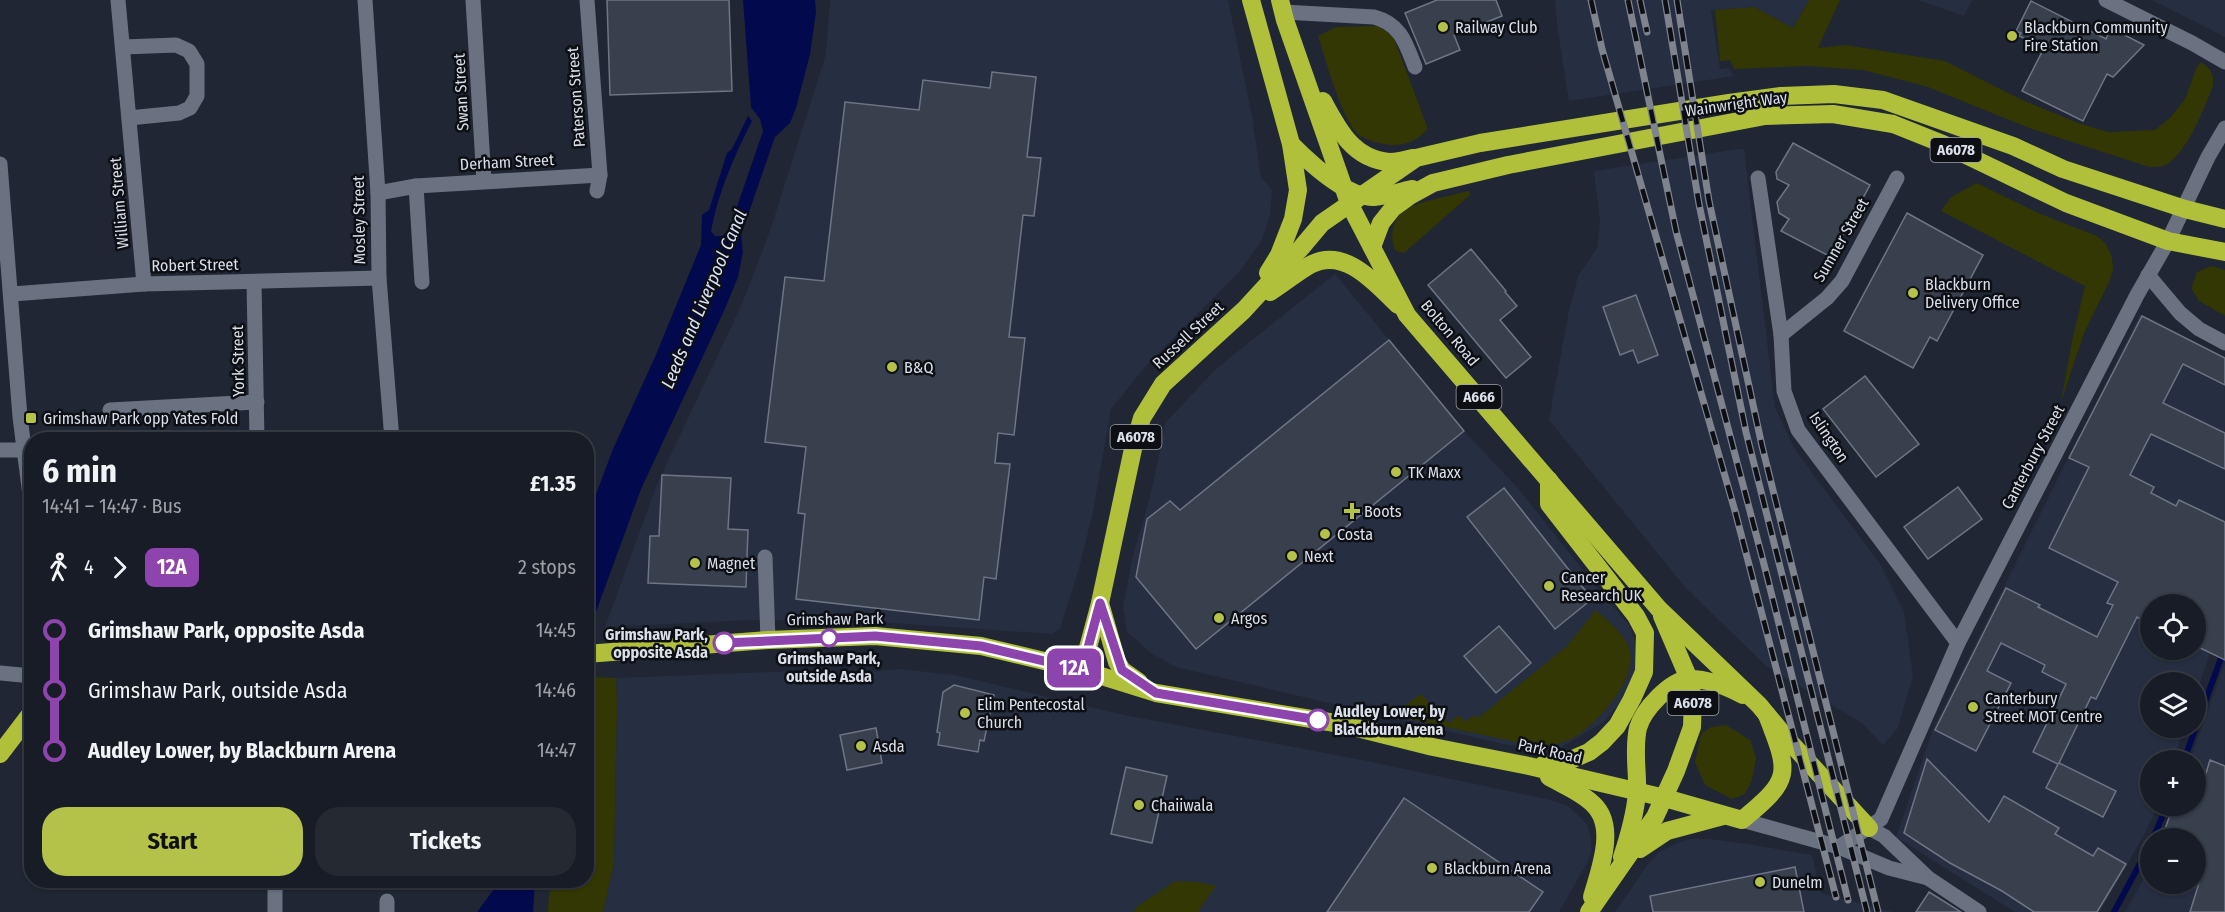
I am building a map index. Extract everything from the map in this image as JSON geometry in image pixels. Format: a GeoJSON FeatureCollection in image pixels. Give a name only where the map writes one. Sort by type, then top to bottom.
{"type":"FeatureCollection","features":[{"type":"Feature","properties":{"kind":"highway"},"geometry":{"type":"LineString","coordinates":[[1244,310],[1279,255],[1293,219],[1298,190],[1291,144],[1251,0]]}},
{"type":"Feature","properties":{"kind":"highway","name":"Bolton Road"},"geometry":{"type":"LineString","coordinates":[[1282,6],[1341,184],[1356,199],[1372,247],[1407,315],[1512,434],[1659,609]]}},
{"type":"Feature","properties":{"kind":"highway","name":"A6078"},"geometry":{"type":"LineString","coordinates":[[1298,54],[1342,137],[1359,152],[1390,162],[1416,158]]}},
{"type":"Feature","properties":{"kind":"highway","name":"Wainwright Way"},"geometry":{"type":"LineString","coordinates":[[1356,199],[1416,158],[1480,143],[1730,103],[1781,96],[1834,94],[1883,100],[2013,146],[2063,169],[2225,219]]}},
{"type":"Feature","properties":{"kind":"highway","name":"Wainwright Way"},"geometry":{"type":"LineString","coordinates":[[1372,247],[1380,223],[1392,208],[1433,183],[1508,165],[1765,117],[1833,114],[1893,124],[1943,144],[2066,203],[2168,241],[2225,252]]}},
{"type":"Feature","properties":{"kind":"highway"},"geometry":{"type":"LineString","coordinates":[[1291,144],[1313,166],[1331,180],[1341,184]]}},
{"type":"Feature","properties":{"kind":"highway"},"geometry":{"type":"LineString","coordinates":[[1356,199],[1390,194],[1433,183]]}},
{"type":"Feature","properties":{"kind":"highway","name":"Russell Street"},"geometry":{"type":"LineString","coordinates":[[1082,670],[1100,603],[1133,448],[1142,418],[1163,384],[1244,310],[1322,223],[1356,199]]}},
{"type":"Feature","properties":{"kind":"highway"},"geometry":{"type":"LineString","coordinates":[[1244,310],[1311,264],[1336,262],[1351,265],[1366,273],[1407,315]]}},
{"type":"Feature","properties":{"kind":"highway"},"geometry":{"type":"LineString","coordinates":[[1529,766],[1566,762],[1589,752],[1602,742],[1624,713],[1644,672],[1645,633],[1636,616],[1549,504],[1549,480]]}},
{"type":"Feature","properties":{"kind":"highway"},"geometry":{"type":"LineString","coordinates":[[1100,603],[1122,670],[1156,693]]}},
{"type":"Feature","properties":{"kind":"highway"},"geometry":{"type":"LineString","coordinates":[[1659,609],[1763,710],[1863,822]]}},
{"type":"Feature","properties":{"kind":"highway","name":"A6078"},"geometry":{"type":"LineString","coordinates":[[1588,912],[1640,841],[1665,798],[1692,727],[1693,698],[1689,679],[1659,609]]}},
{"type":"Feature","properties":{"kind":"highway","name":"Grimshaw Park"},"geometry":{"type":"LineString","coordinates":[[594,653],[768,640],[875,636],[981,646],[1082,670]]}},
{"type":"Feature","properties":{"kind":"highway","name":"Park Road"},"geometry":{"type":"LineString","coordinates":[[1082,670],[1156,693],[1341,724],[1433,747],[1529,766],[1665,798],[1742,820]]}},
{"type":"Feature","properties":{"kind":"highway"},"geometry":{"type":"LineString","coordinates":[[1619,867],[1634,813],[1637,792],[1637,735],[1640,724],[1645,714],[1665,691],[1689,679],[1728,687],[1763,710],[1779,746],[1783,770],[1777,788],[1770,797],[1742,820]]}},
{"type":"Feature","properties":{"kind":"highway"},"geometry":{"type":"LineString","coordinates":[[0,754],[24,722]]}},
{"type":"Feature","properties":{"kind":"highway","name":"A6078"},"geometry":{"type":"LineString","coordinates":[[1529,766],[1593,803],[1603,817],[1604,845],[1601,867],[1588,912]]}},
{"type":"Feature","properties":{"kind":"highway"},"geometry":{"type":"LineString","coordinates":[[1619,867],[1647,843],[1667,831],[1723,816]]}},
{"type":"Feature","properties":{"kind":"street","name":"William Street"},"geometry":{"type":"LineString","coordinates":[[118,0],[144,284]]}},
{"type":"Feature","properties":{"kind":"street","name":"Swan Street"},"geometry":{"type":"LineString","coordinates":[[473,0],[484,181]]}},
{"type":"Feature","properties":{"kind":"street","name":"Paterson Street"},"geometry":{"type":"LineString","coordinates":[[587,0],[598,183]]}},
{"type":"Feature","properties":{"kind":"street"},"geometry":{"type":"LineString","coordinates":[[2106,0],[2225,62]]}},
{"type":"Feature","properties":{"kind":"street","name":"Mosley Street"},"geometry":{"type":"LineString","coordinates":[[370,2],[379,278],[391,432]]}},
{"type":"Feature","properties":{"kind":"street"},"geometry":{"type":"LineString","coordinates":[[1282,6],[1384,20],[1394,26],[1402,36],[1415,67]]}},
{"type":"Feature","properties":{"kind":"street"},"geometry":{"type":"LineString","coordinates":[[123,46],[176,45],[189,51],[197,64],[197,96],[190,108],[179,113],[129,118]]}},
{"type":"Feature","properties":{"kind":"street","name":"Canterbury Street"},"geometry":{"type":"LineString","coordinates":[[1839,847],[1863,822],[1885,810],[1958,643],[2045,471],[2168,241],[2208,157],[2225,128]]}},
{"type":"Feature","properties":{"kind":"street"},"geometry":{"type":"LineString","coordinates":[[0,164],[24,450],[0,450]]}},
{"type":"Feature","properties":{"kind":"street","name":"Islington"},"geometry":{"type":"LineString","coordinates":[[1758,178],[1781,335],[1784,391],[1798,430],[1958,643]]}},
{"type":"Feature","properties":{"kind":"street","name":"Sumner Street"},"geometry":{"type":"LineString","coordinates":[[1781,335],[1827,298],[1842,281],[1897,178]]}},
{"type":"Feature","properties":{"kind":"street","name":"Derham Street"},"geometry":{"type":"LineString","coordinates":[[378,193],[416,186],[484,181],[598,183]]}},
{"type":"Feature","properties":{"kind":"street"},"geometry":{"type":"LineString","coordinates":[[416,186],[422,282]]}},
{"type":"Feature","properties":{"kind":"street"},"geometry":{"type":"LineString","coordinates":[[2148,275],[2180,313],[2199,329],[2225,343]]}},
{"type":"Feature","properties":{"kind":"street","name":"Robert Street"},"geometry":{"type":"LineString","coordinates":[[12,294],[144,284],[379,278]]}},
{"type":"Feature","properties":{"kind":"street","name":"York Street"},"geometry":{"type":"LineString","coordinates":[[254,282],[257,432]]}},
{"type":"Feature","properties":{"kind":"street"},"geometry":{"type":"LineString","coordinates":[[110,410],[257,402]]}},
{"type":"Feature","properties":{"kind":"street"},"geometry":{"type":"LineString","coordinates":[[765,557],[768,640]]}},
{"type":"Feature","properties":{"kind":"street"},"geometry":{"type":"LineString","coordinates":[[0,673],[24,675]]}},
{"type":"Feature","properties":{"kind":"street","name":"Park Road"},"geometry":{"type":"LineString","coordinates":[[1742,820],[1839,847],[1889,868],[1928,878]]}},
{"type":"Feature","properties":{"kind":"street"},"geometry":{"type":"LineString","coordinates":[[1863,822],[1884,836],[1928,878],[1979,912]]}},
{"type":"Feature","properties":{"kind":"street"},"geometry":{"type":"LineString","coordinates":[[275,888],[275,912]]}},
{"type":"Feature","properties":{"kind":"shaded area"},"geometry":{"type":"Polygon","coordinates":[[[830,0],[1228,0],[1252,116],[1261,177],[1272,190],[1270,215],[1261,242],[1238,273],[1144,368],[1111,409],[1093,512],[1080,565],[1060,629],[1052,634],[863,621],[753,620],[605,627],[657,484],[741,306],[770,231],[826,54],[830,0]]]}},
{"type":"Feature","properties":{"kind":"shaded area"},"geometry":{"type":"Polygon","coordinates":[[[1555,0],[1809,0],[1793,28],[1754,7],[1711,10],[1720,69],[1729,68],[1734,76],[1569,101],[1555,0]]]}},
{"type":"Feature","properties":{"kind":"shaded area"},"geometry":{"type":"Polygon","coordinates":[[[1918,0],[1972,0],[1964,16],[1918,0]]]}},
{"type":"Feature","properties":{"kind":"shaded area"},"geometry":{"type":"Polygon","coordinates":[[[2152,0],[2225,0],[2225,37],[2152,0]]]}},
{"type":"Feature","properties":{"kind":"shaded area"},"geometry":{"type":"Polygon","coordinates":[[[1744,149],[1775,408],[1796,451],[1881,565],[1904,612],[1913,676],[1898,728],[1883,745],[1862,723],[1766,666],[1685,587],[1549,420],[1568,315],[1578,276],[1597,248],[1600,222],[1594,171],[1744,149]]]}},
{"type":"Feature","properties":{"kind":"shaded area"},"geometry":{"type":"Polygon","coordinates":[[[1335,274],[1464,431],[1517,487],[1629,625],[1638,647],[1637,674],[1618,705],[1604,722],[1558,749],[1541,750],[1503,744],[1176,667],[1152,654],[1127,632],[1123,606],[1132,559],[1150,497],[1166,422],[1217,368],[1335,274]]]}},
{"type":"Feature","properties":{"kind":"shaded area"},"geometry":{"type":"Polygon","coordinates":[[[2140,314],[2225,359],[2225,609],[2204,672],[2140,672],[2140,738],[2181,738],[2176,750],[2140,750],[2140,816],[2153,816],[2147,828],[2140,828],[2140,842],[2100,912],[2015,912],[1896,837],[1933,729],[2140,314]]]}},
{"type":"Feature","properties":{"kind":"shaded area"},"geometry":{"type":"Polygon","coordinates":[[[2225,663],[2225,912],[2125,912],[2140,885],[2140,894],[2206,894],[2206,828],[2165,828],[2170,816],[2206,816],[2206,750],[2194,750],[2198,738],[2206,738],[2206,716],[2225,663]]]}},
{"type":"Feature","properties":{"kind":"shaded area"},"geometry":{"type":"Polygon","coordinates":[[[900,669],[955,675],[1124,715],[1362,760],[1551,800],[1568,806],[1587,824],[1591,838],[1591,853],[1559,912],[603,912],[614,863],[616,678],[799,671],[846,674],[900,669]]]}},
{"type":"Feature","properties":{"kind":"shaded area"},"geometry":{"type":"Polygon","coordinates":[[[1688,839],[1710,839],[1812,855],[1821,893],[1893,912],[1615,912],[1648,864],[1660,851],[1688,839]]]}},
{"type":"Feature","properties":{"kind":"green space"},"geometry":{"type":"Polygon","coordinates":[[[1809,0],[1840,0],[1818,48],[1845,45],[1945,61],[2020,99],[2078,123],[2108,132],[2155,130],[2171,117],[2185,99],[2201,62],[2211,72],[2213,86],[2193,131],[2179,153],[2163,166],[2149,167],[2029,128],[1928,87],[1863,70],[1807,66],[1734,69],[1730,60],[1720,61],[1715,10],[1754,7],[1793,28],[1809,0]]]}},
{"type":"Feature","properties":{"kind":"green space"},"geometry":{"type":"Polygon","coordinates":[[[1378,26],[1393,36],[1428,129],[1407,143],[1387,145],[1370,141],[1359,135],[1353,128],[1335,89],[1318,36],[1336,27],[1378,26]]]}},
{"type":"Feature","properties":{"kind":"green space"},"geometry":{"type":"Polygon","coordinates":[[[1977,183],[2038,213],[2097,236],[2106,244],[2112,257],[2113,270],[2110,280],[2084,333],[2061,402],[2085,286],[1941,211],[1951,197],[1977,183]]]}},
{"type":"Feature","properties":{"kind":"green space"},"geometry":{"type":"Polygon","coordinates":[[[1468,191],[1471,194],[1404,253],[1396,251],[1392,233],[1399,215],[1409,207],[1423,202],[1468,191]]]}},
{"type":"Feature","properties":{"kind":"green space"},"geometry":{"type":"Polygon","coordinates":[[[2212,266],[2225,270],[2225,316],[2199,301],[2191,288],[2197,272],[2212,266]]]}},
{"type":"Feature","properties":{"kind":"green space"},"geometry":{"type":"Polygon","coordinates":[[[1596,610],[1627,643],[1631,659],[1629,671],[1616,697],[1606,709],[1587,728],[1567,741],[1542,746],[1529,745],[1385,714],[1382,705],[1401,708],[1421,694],[1448,723],[1459,715],[1465,722],[1474,715],[1478,718],[1567,646],[1596,610]]]}},
{"type":"Feature","properties":{"kind":"green space"},"geometry":{"type":"Polygon","coordinates":[[[594,677],[616,678],[614,863],[603,912],[548,912],[550,888],[594,888],[594,677]]]}},
{"type":"Feature","properties":{"kind":"green space"},"geometry":{"type":"Polygon","coordinates":[[[1726,725],[1750,740],[1756,758],[1752,780],[1745,794],[1732,799],[1705,785],[1695,762],[1701,734],[1711,727],[1726,725]]]}},
{"type":"Feature","properties":{"kind":"green space"},"geometry":{"type":"Polygon","coordinates":[[[1175,881],[1216,886],[1198,912],[1134,912],[1135,908],[1175,881]]]}},
{"type":"Feature","properties":{"kind":"water","name":"Leeds and Liverpool Canal"},"geometry":{"type":"Polygon","coordinates":[[[743,0],[815,0],[816,12],[810,54],[796,108],[790,123],[775,137],[741,235],[743,252],[738,277],[641,489],[594,617],[594,499],[613,449],[655,357],[701,245],[702,215],[709,210],[727,153],[732,149],[748,116],[752,121],[722,189],[711,231],[715,236],[722,236],[729,230],[763,131],[760,119],[751,107],[743,0]]]}},
{"type":"Feature","properties":{"kind":"water"},"geometry":{"type":"Polygon","coordinates":[[[495,888],[535,888],[533,912],[477,912],[495,888]]]}},
{"type":"Feature","properties":{"kind":"building"},"geometry":{"type":"Polygon","coordinates":[[[607,0],[729,0],[732,91],[610,95],[607,0]]]}},
{"type":"Feature","properties":{"kind":"building","name":"Railway Club"},"geometry":{"type":"Polygon","coordinates":[[[1437,0],[1496,0],[1502,16],[1454,35],[1460,50],[1426,64],[1405,13],[1437,0]]]}},
{"type":"Feature","properties":{"kind":"building"},"geometry":{"type":"Polygon","coordinates":[[[2031,1],[2106,39],[2111,28],[2144,45],[2113,77],[2107,74],[2083,121],[2022,91],[2044,48],[2019,36],[2021,33],[2016,31],[2031,1]]]}},
{"type":"Feature","properties":{"kind":"building"},"geometry":{"type":"Polygon","coordinates":[[[992,72],[1036,77],[1027,157],[1041,158],[1034,216],[1023,215],[1009,337],[1025,338],[1014,435],[998,433],[995,463],[1010,464],[996,579],[984,577],[979,620],[796,599],[805,514],[798,513],[806,447],[765,442],[785,277],[824,281],[845,102],[919,110],[923,80],[990,88],[992,72]]]}},
{"type":"Feature","properties":{"kind":"building"},"geometry":{"type":"Polygon","coordinates":[[[1793,143],[1870,185],[1831,257],[1781,231],[1789,219],[1779,213],[1777,202],[1789,185],[1777,179],[1776,172],[1793,143]]]}},
{"type":"Feature","properties":{"kind":"building","name":"Blackburn Delivery Office"},"geometry":{"type":"Polygon","coordinates":[[[1907,213],[1983,255],[1937,341],[1930,337],[1913,368],[1844,331],[1907,213]]]}},
{"type":"Feature","properties":{"kind":"building"},"geometry":{"type":"Polygon","coordinates":[[[1471,249],[1517,306],[1500,320],[1531,357],[1506,378],[1428,285],[1471,249]]]}},
{"type":"Feature","properties":{"kind":"building"},"geometry":{"type":"Polygon","coordinates":[[[1636,295],[1658,355],[1638,363],[1633,350],[1620,355],[1603,307],[1636,295]]]}},
{"type":"Feature","properties":{"kind":"building"},"geometry":{"type":"Polygon","coordinates":[[[2142,316],[2225,358],[2225,385],[2183,364],[2163,403],[2225,433],[2225,469],[2151,434],[2130,475],[2154,487],[2151,493],[2176,506],[2179,500],[2225,522],[2225,660],[2206,651],[2206,594],[2140,594],[2140,619],[2137,617],[2096,699],[2091,697],[2059,763],[2116,791],[2103,817],[2046,788],[2058,764],[2033,752],[2066,684],[2042,672],[2045,665],[2001,643],[1987,671],[2011,683],[1976,751],[1935,730],[2006,588],[2097,637],[2113,605],[2107,603],[2118,582],[2049,548],[2089,467],[2069,458],[2142,316]]]}},
{"type":"Feature","properties":{"kind":"building"},"geometry":{"type":"Polygon","coordinates":[[[1389,340],[1464,431],[1196,649],[1136,577],[1147,519],[1170,501],[1180,510],[1389,340]]]}},
{"type":"Feature","properties":{"kind":"building"},"geometry":{"type":"Polygon","coordinates":[[[1865,376],[1919,444],[1876,477],[1823,409],[1865,376]]]}},
{"type":"Feature","properties":{"kind":"building"},"geometry":{"type":"Polygon","coordinates":[[[662,475],[731,478],[728,529],[748,530],[746,587],[648,583],[650,536],[659,536],[662,475]]]}},
{"type":"Feature","properties":{"kind":"building"},"geometry":{"type":"Polygon","coordinates":[[[1958,487],[1982,519],[1928,559],[1904,527],[1958,487]]]}},
{"type":"Feature","properties":{"kind":"building"},"geometry":{"type":"Polygon","coordinates":[[[1504,488],[1592,599],[1555,629],[1467,517],[1504,488]]]}},
{"type":"Feature","properties":{"kind":"building"},"geometry":{"type":"Polygon","coordinates":[[[1499,626],[1531,663],[1496,693],[1464,656],[1499,626]]]}},
{"type":"Feature","properties":{"kind":"building","name":"Elim Pentecostal Church"},"geometry":{"type":"Polygon","coordinates":[[[954,685],[994,695],[984,741],[980,740],[978,752],[938,745],[940,733],[937,732],[943,692],[954,685]]]}},
{"type":"Feature","properties":{"kind":"building","name":"Asda"},"geometry":{"type":"Polygon","coordinates":[[[876,728],[882,763],[847,770],[840,735],[876,728]]]}},
{"type":"Feature","properties":{"kind":"building"},"geometry":{"type":"Polygon","coordinates":[[[1927,759],[1989,822],[2004,796],[2059,828],[2055,834],[2093,856],[2098,848],[2126,864],[2097,912],[2034,912],[1904,833],[1927,759]]]}},
{"type":"Feature","properties":{"kind":"building"},"geometry":{"type":"Polygon","coordinates":[[[2210,760],[2225,766],[2225,912],[2190,912],[2196,894],[2206,894],[2206,828],[2165,828],[2170,816],[2206,816],[2206,773],[2210,760]]]}},
{"type":"Feature","properties":{"kind":"building","name":"Chaiiwala"},"geometry":{"type":"Polygon","coordinates":[[[1126,767],[1167,776],[1152,843],[1111,834],[1126,767]]]}},
{"type":"Feature","properties":{"kind":"building","name":"Blackburn Arena"},"geometry":{"type":"Polygon","coordinates":[[[1404,798],[1543,892],[1529,912],[1327,912],[1404,798]]]}},
{"type":"Feature","properties":{"kind":"building","name":"Dunelm"},"geometry":{"type":"Polygon","coordinates":[[[1795,867],[1804,912],[1653,912],[1650,896],[1795,867]]]}},
{"type":"Feature","properties":{"kind":"building"},"geometry":{"type":"Polygon","coordinates":[[[1929,892],[1961,912],[1916,912],[1929,892]]]}},
{"type":"Feature","properties":{"kind":"waterway"},"geometry":{"type":"LineString","coordinates":[[2188,750],[2225,647]]}},
{"type":"Feature","properties":{"kind":"waterway"},"geometry":{"type":"LineString","coordinates":[[2157,828],[2163,816]]}},
{"type":"Feature","properties":{"kind":"waterway"},"geometry":{"type":"LineString","coordinates":[[2114,912],[2140,864]]}},
{"type":"Feature","properties":{"kind":"railway"},"geometry":{"type":"LineString","coordinates":[[1591,0],[1602,49],[1735,511],[1836,897]]}},
{"type":"Feature","properties":{"kind":"railway"},"geometry":{"type":"LineString","coordinates":[[1628,0],[1676,231],[1766,572],[1848,900]]}},
{"type":"Feature","properties":{"kind":"railway"},"geometry":{"type":"LineString","coordinates":[[1640,0],[1647,32]]}},
{"type":"Feature","properties":{"kind":"railway"},"geometry":{"type":"LineString","coordinates":[[1665,0],[1699,204],[1746,432],[1867,912]]}},
{"type":"Feature","properties":{"kind":"railway"},"geometry":{"type":"LineString","coordinates":[[1677,0],[1709,201],[1762,446],[1878,912]]}},
{"type":"Feature","properties":{"kind":"bus line","name":"12A"},"geometry":{"type":"LineString","coordinates":[[724,643],[875,636],[981,646],[1082,670],[1100,603],[1122,670],[1156,693],[1318,720]]}},
{"type":"Feature","properties":{"kind":"place","name":"Railway Club"},"geometry":{"type":"Point","coordinates":[1443,27]}},
{"type":"Feature","properties":{"kind":"place","name":"Blackburn Community Fire Station"},"geometry":{"type":"Point","coordinates":[2012,36]}},
{"type":"Feature","properties":{"kind":"place","name":"Blackburn Delivery Office"},"geometry":{"type":"Point","coordinates":[1913,293]}},
{"type":"Feature","properties":{"kind":"place","name":"B&Q"},"geometry":{"type":"Point","coordinates":[892,367]}},
{"type":"Feature","properties":{"kind":"place","name":"Grimshaw Park opp Yates Fold"},"geometry":{"type":"Point","coordinates":[31,418]}},
{"type":"Feature","properties":{"kind":"place","name":"TK Maxx"},"geometry":{"type":"Point","coordinates":[1396,472]}},
{"type":"Feature","properties":{"kind":"place","name":"Boots"},"geometry":{"type":"Point","coordinates":[1352,511]}},
{"type":"Feature","properties":{"kind":"place","name":"Costa"},"geometry":{"type":"Point","coordinates":[1325,534]}},
{"type":"Feature","properties":{"kind":"place","name":"Next"},"geometry":{"type":"Point","coordinates":[1292,556]}},
{"type":"Feature","properties":{"kind":"place","name":"Magnet"},"geometry":{"type":"Point","coordinates":[695,563]}},
{"type":"Feature","properties":{"kind":"place","name":"Cancer Research UK"},"geometry":{"type":"Point","coordinates":[1549,586]}},
{"type":"Feature","properties":{"kind":"place","name":"Argos"},"geometry":{"type":"Point","coordinates":[1219,618]}},
{"type":"Feature","properties":{"kind":"place","name":"Grimshaw Park, outside Asda"},"geometry":{"type":"Point","coordinates":[829,638]}},
{"type":"Feature","properties":{"kind":"place","name":"Grimshaw Park, opposite Asda"},"geometry":{"type":"Point","coordinates":[724,643]}},
{"type":"Feature","properties":{"kind":"place","name":"Canterbury Street MOT Centre"},"geometry":{"type":"Point","coordinates":[1973,707]}},
{"type":"Feature","properties":{"kind":"place","name":"Elim Pentecostal Church"},"geometry":{"type":"Point","coordinates":[965,713]}},
{"type":"Feature","properties":{"kind":"place","name":"Audley Lower, by Blackburn Arena"},"geometry":{"type":"Point","coordinates":[1318,720]}},
{"type":"Feature","properties":{"kind":"place","name":"Asda"},"geometry":{"type":"Point","coordinates":[861,746]}},
{"type":"Feature","properties":{"kind":"place","name":"Chaiiwala"},"geometry":{"type":"Point","coordinates":[1139,805]}},
{"type":"Feature","properties":{"kind":"place","name":"Blackburn Arena"},"geometry":{"type":"Point","coordinates":[1432,868]}},
{"type":"Feature","properties":{"kind":"place","name":"Dunelm"},"geometry":{"type":"Point","coordinates":[1760,882]}}]}
